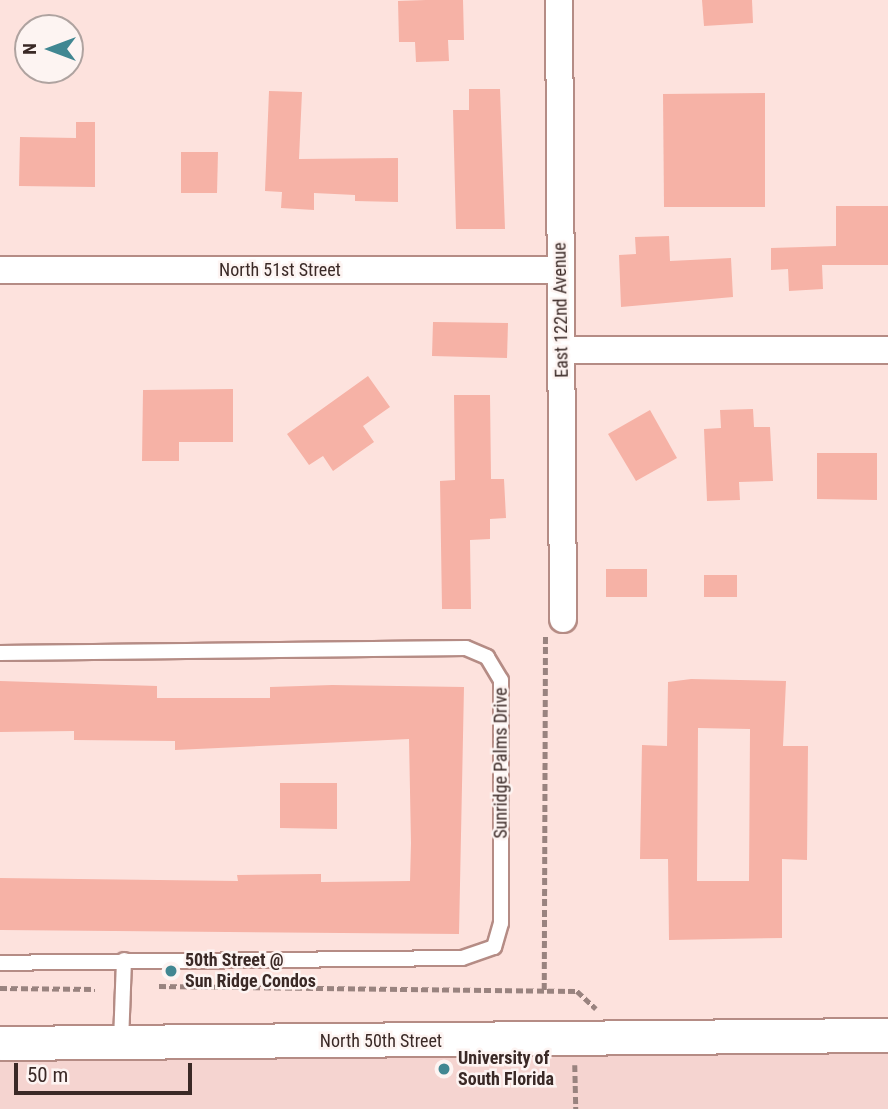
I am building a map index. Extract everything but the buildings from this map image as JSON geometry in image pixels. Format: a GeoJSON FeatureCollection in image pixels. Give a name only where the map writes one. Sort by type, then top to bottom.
{"type":"FeatureCollection","features":[{"type":"Feature","properties":{"kind":"street","name":"East 122nd Avenue"},"geometry":{"type":"LineString","coordinates":[[559,0],[559,270],[564,619]]}},
{"type":"Feature","properties":{"kind":"street","name":"North 51st Street"},"geometry":{"type":"LineString","coordinates":[[0,270],[559,270]]}},
{"type":"Feature","properties":{"kind":"street"},"geometry":{"type":"LineString","coordinates":[[561,350],[888,350]]}},
{"type":"Feature","properties":{"kind":"street","name":"North 50th Street"},"geometry":{"type":"LineString","coordinates":[[0,1043],[570,1040],[888,1035]]}},
{"type":"Feature","properties":{"kind":"lane","name":"Sunridge Palms Drive"},"geometry":{"type":"LineString","coordinates":[[0,653],[466,648],[486,657],[501,680],[502,923],[494,947],[462,958],[0,963]]}},
{"type":"Feature","properties":{"kind":"lane"},"geometry":{"type":"LineString","coordinates":[[121,1043],[124,960]]}},
{"type":"Feature","properties":{"kind":"path"},"geometry":{"type":"LineString","coordinates":[[159,986],[577,991],[598,1011]]}},
{"type":"Feature","properties":{"kind":"path"},"geometry":{"type":"LineString","coordinates":[[0,988],[95,989]]}},
{"type":"Feature","properties":{"kind":"path"},"geometry":{"type":"LineString","coordinates":[[570,1040],[576,1109]]}},
{"type":"Feature","properties":{"kind":"shaded area","name":"University of South Florida"},"geometry":{"type":"Polygon","coordinates":[[[0,1027],[888,1029],[888,1109],[0,1109],[0,1027]]]}},
{"type":"Feature","properties":{"kind":"place","name":"50th Street @ Sun Ridge Condos"},"geometry":{"type":"Point","coordinates":[171,971]}},
{"type":"Feature","properties":{"kind":"place","name":"University of South Florida"},"geometry":{"type":"Point","coordinates":[444,1069]}}]}
